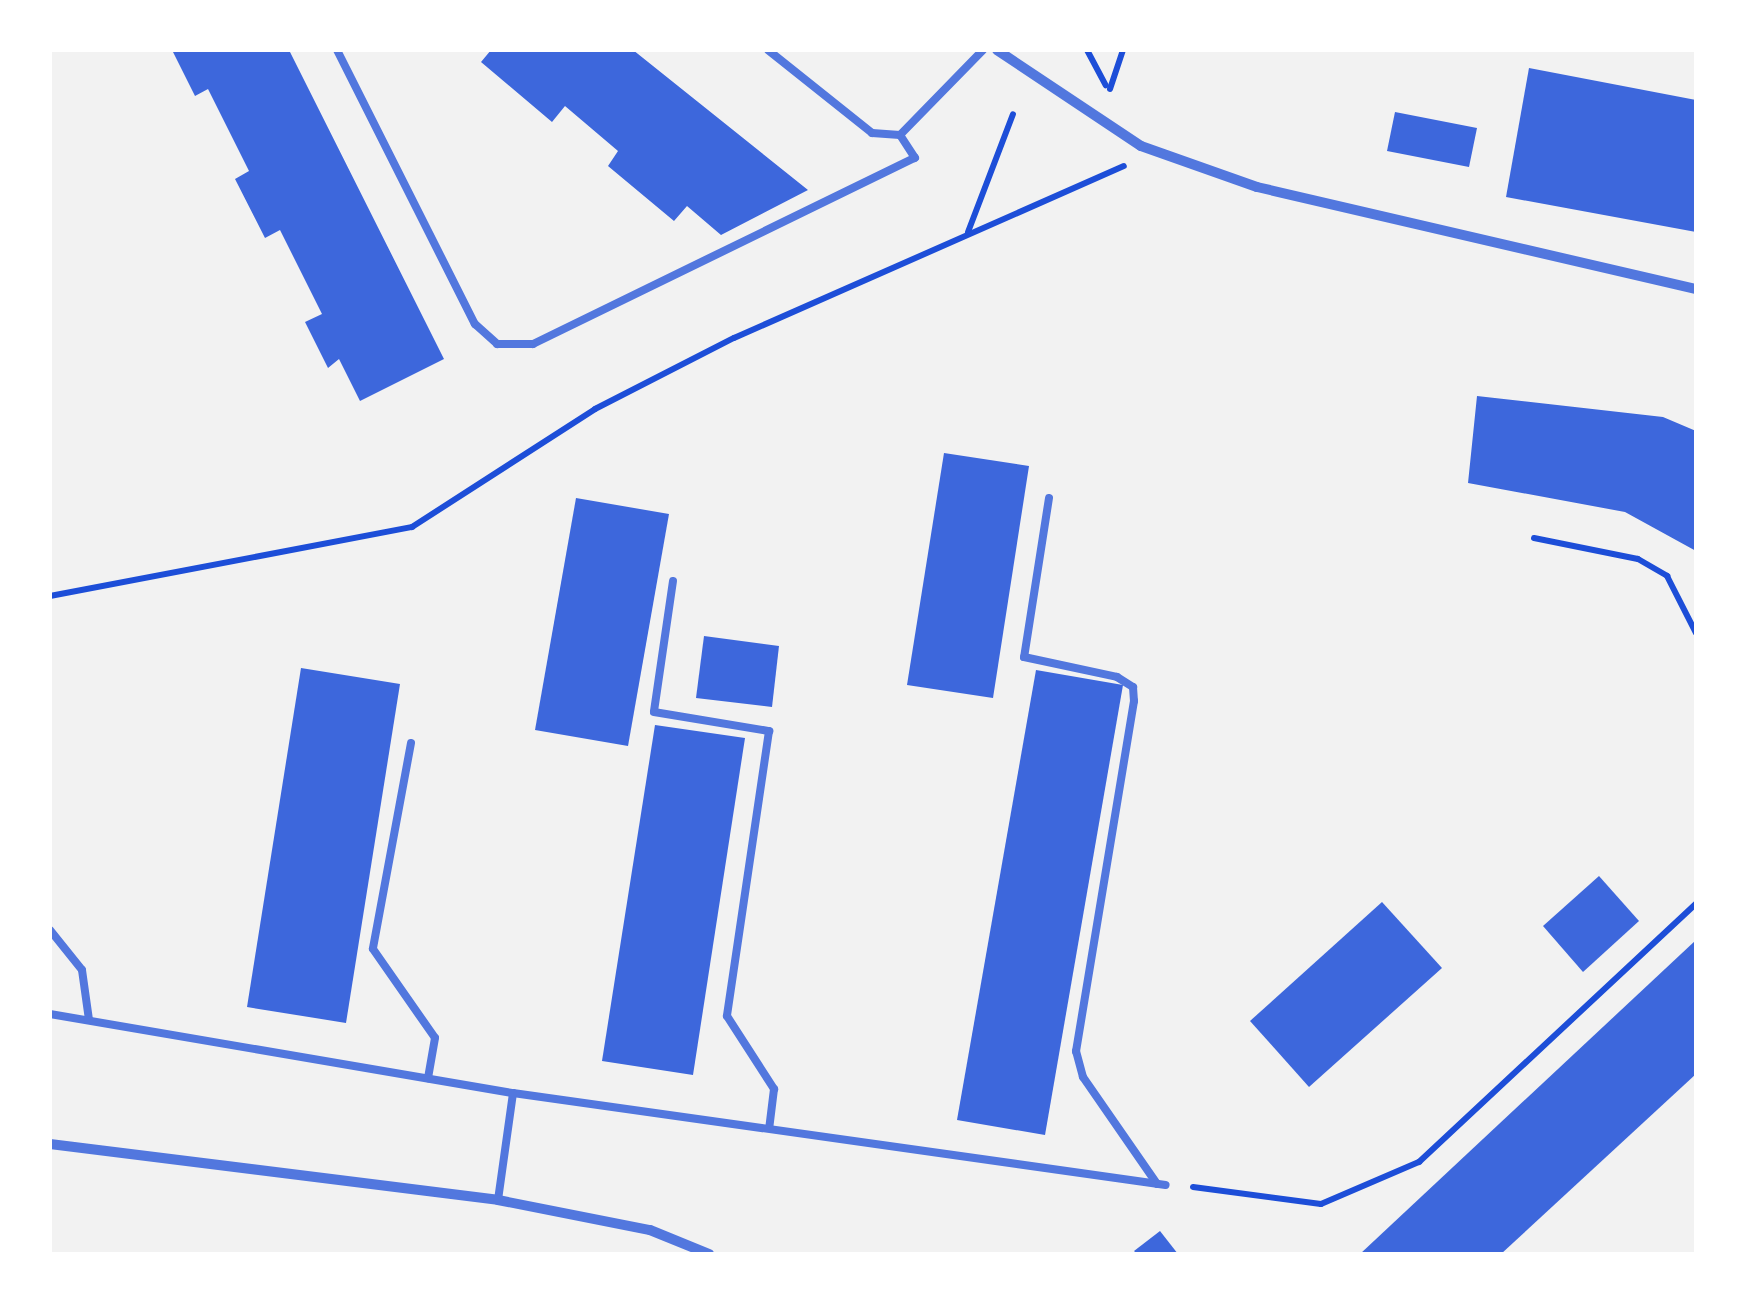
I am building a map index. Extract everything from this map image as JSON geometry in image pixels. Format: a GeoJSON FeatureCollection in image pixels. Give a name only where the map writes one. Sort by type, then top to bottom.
{"type":"FeatureCollection","features":[{"type":"Feature","properties":{"kind":"street"},"geometry":{"type":"LineString","coordinates":[[997,50],[1141,146],[1385,220],[1696,289]]}},
{"type":"Feature","properties":{"kind":"street"},"geometry":{"type":"LineString","coordinates":[[50,1144],[498,1200],[650,1230],[709,1254]]}},
{"type":"Feature","properties":{"kind":"lane"},"geometry":{"type":"LineString","coordinates":[[338,50],[475,324],[497,344],[533,344],[915,158],[900,134]]}},
{"type":"Feature","properties":{"kind":"lane"},"geometry":{"type":"LineString","coordinates":[[768,50],[872,133],[900,134],[983,50]]}},
{"type":"Feature","properties":{"kind":"lane"},"geometry":{"type":"LineString","coordinates":[[1049,498],[1024,656],[1116,677],[1134,687],[1076,1051],[1083,1077],[1161,1184]]}},
{"type":"Feature","properties":{"kind":"lane"},"geometry":{"type":"LineString","coordinates":[[673,582],[654,712],[769,732],[727,1016],[774,1089],[769,1126]]}},
{"type":"Feature","properties":{"kind":"lane"},"geometry":{"type":"LineString","coordinates":[[412,743],[373,949],[435,1038],[428,1078]]}},
{"type":"Feature","properties":{"kind":"lane"},"geometry":{"type":"LineString","coordinates":[[50,930],[82,970],[90,1020]]}},
{"type":"Feature","properties":{"kind":"lane"},"geometry":{"type":"LineString","coordinates":[[50,1014],[514,1093],[1161,1184]]}},
{"type":"Feature","properties":{"kind":"lane"},"geometry":{"type":"LineString","coordinates":[[498,1200],[514,1093]]}},
{"type":"Feature","properties":{"kind":"path"},"geometry":{"type":"LineString","coordinates":[[1087,50],[1109,91],[1123,50]]}},
{"type":"Feature","properties":{"kind":"path"},"geometry":{"type":"LineString","coordinates":[[968,234],[1014,114]]}},
{"type":"Feature","properties":{"kind":"path"},"geometry":{"type":"LineString","coordinates":[[50,596],[412,527],[595,408],[968,234],[1114,177],[1141,146]]}},
{"type":"Feature","properties":{"kind":"path"},"geometry":{"type":"LineString","coordinates":[[1534,538],[1638,559],[1667,576],[1696,633]]}},
{"type":"Feature","properties":{"kind":"path"},"geometry":{"type":"LineString","coordinates":[[1161,1184],[1322,1204],[1419,1162],[1696,904]]}},
{"type":"Feature","properties":{"kind":"building"},"geometry":{"type":"Polygon","coordinates":[[[172,50],[289,50],[444,359],[360,401],[339,359],[328,368],[305,322],[322,314],[280,230],[265,238],[235,179],[249,171],[208,89],[195,96],[172,50]]]}},
{"type":"Feature","properties":{"kind":"building"},"geometry":{"type":"Polygon","coordinates":[[[491,50],[633,50],[808,190],[721,235],[687,206],[674,221],[608,166],[618,151],[565,106],[552,122],[481,62],[491,50]]]}},
{"type":"Feature","properties":{"kind":"building"},"geometry":{"type":"Polygon","coordinates":[[[1529,68],[1696,100],[1696,232],[1506,197],[1529,68]]]}},
{"type":"Feature","properties":{"kind":"building"},"geometry":{"type":"Polygon","coordinates":[[[1395,112],[1477,128],[1469,167],[1387,151],[1395,112]]]}},
{"type":"Feature","properties":{"kind":"building"},"geometry":{"type":"Polygon","coordinates":[[[1477,396],[1663,417],[1696,431],[1696,551],[1625,512],[1468,483],[1477,396]]]}},
{"type":"Feature","properties":{"kind":"building"},"geometry":{"type":"Polygon","coordinates":[[[944,453],[1029,466],[993,698],[907,685],[944,453]]]}},
{"type":"Feature","properties":{"kind":"building"},"geometry":{"type":"Polygon","coordinates":[[[576,498],[669,514],[628,746],[535,730],[576,498]]]}},
{"type":"Feature","properties":{"kind":"building"},"geometry":{"type":"Polygon","coordinates":[[[704,636],[779,646],[772,707],[696,698],[704,636]]]}},
{"type":"Feature","properties":{"kind":"building"},"geometry":{"type":"Polygon","coordinates":[[[301,668],[400,684],[346,1023],[247,1007],[301,668]]]}},
{"type":"Feature","properties":{"kind":"building"},"geometry":{"type":"Polygon","coordinates":[[[1036,670],[1123,685],[1045,1135],[957,1120],[1036,670]]]}},
{"type":"Feature","properties":{"kind":"building"},"geometry":{"type":"Polygon","coordinates":[[[655,725],[745,738],[693,1075],[602,1061],[655,725]]]}},
{"type":"Feature","properties":{"kind":"building"},"geometry":{"type":"Polygon","coordinates":[[[1599,876],[1639,921],[1583,972],[1543,926],[1599,876]]]}},
{"type":"Feature","properties":{"kind":"building"},"geometry":{"type":"Polygon","coordinates":[[[1382,902],[1442,968],[1309,1087],[1250,1021],[1382,902]]]}},
{"type":"Feature","properties":{"kind":"building"},"geometry":{"type":"Polygon","coordinates":[[[1696,940],[1696,1074],[1501,1254],[1360,1254],[1696,940]]]}},
{"type":"Feature","properties":{"kind":"building"},"geometry":{"type":"Polygon","coordinates":[[[1160,1231],[1178,1254],[1134,1251],[1160,1231]]]}}]}
